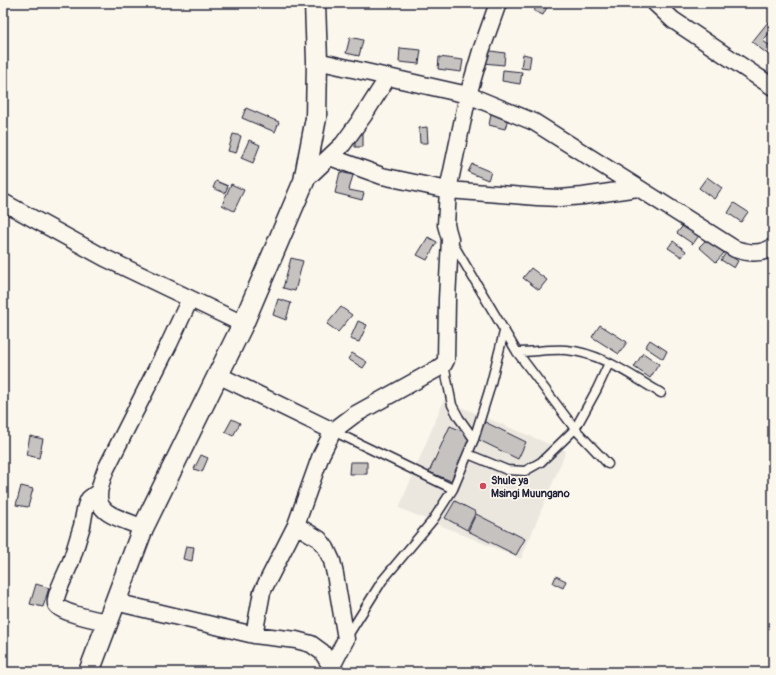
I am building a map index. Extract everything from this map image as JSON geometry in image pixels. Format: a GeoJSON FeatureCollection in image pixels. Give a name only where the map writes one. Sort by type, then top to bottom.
{"type":"FeatureCollection","features":[{"type":"Feature","properties":{"kind":"street"},"geometry":{"type":"LineString","coordinates":[[89,672],[142,528],[243,324],[304,181],[316,118],[317,61],[315,3]]}},
{"type":"Feature","properties":{"kind":"street"},"geometry":{"type":"LineString","coordinates":[[254,635],[262,592],[296,525],[321,455],[333,431],[354,415],[444,364],[447,355],[447,300],[450,239],[446,225],[448,190],[468,95],[481,51],[498,3]]}},
{"type":"Feature","properties":{"kind":"street"},"geometry":{"type":"LineString","coordinates":[[655,3],[673,20],[773,88]]}},
{"type":"Feature","properties":{"kind":"street"},"geometry":{"type":"LineString","coordinates":[[317,61],[468,95],[534,122],[735,249],[747,253],[759,253],[773,247]]}},
{"type":"Feature","properties":{"kind":"street"},"geometry":{"type":"LineString","coordinates":[[304,181],[343,144],[352,133],[388,77]]}},
{"type":"Feature","properties":{"kind":"street"},"geometry":{"type":"LineString","coordinates":[[330,157],[382,176],[448,190],[537,198],[560,198],[638,188]]}},
{"type":"Feature","properties":{"kind":"street"},"geometry":{"type":"LineString","coordinates":[[3,202],[105,258],[190,300],[243,324]]}},
{"type":"Feature","properties":{"kind":"street"},"geometry":{"type":"LineString","coordinates":[[142,528],[104,511],[98,500],[100,486],[106,469],[190,300]]}},
{"type":"Feature","properties":{"kind":"street"},"geometry":{"type":"LineString","coordinates":[[218,375],[333,431]]}},
{"type":"Feature","properties":{"kind":"street"},"geometry":{"type":"LineString","coordinates":[[99,492],[89,499],[85,508],[82,525],[64,580],[55,598],[55,604],[59,609],[107,622]]}},
{"type":"Feature","properties":{"kind":"street"},"geometry":{"type":"LineString","coordinates":[[296,525],[319,539],[326,548],[332,562],[346,640],[330,670]]}},
{"type":"Feature","properties":{"kind":"street"},"geometry":{"type":"LineString","coordinates":[[115,602],[254,635],[296,640],[311,644],[322,652],[330,670]]}},
{"type":"Feature","properties":{"kind":"lane"},"geometry":{"type":"LineString","coordinates":[[450,239],[516,352],[575,429],[608,464]]}},
{"type":"Feature","properties":{"kind":"lane"},"geometry":{"type":"LineString","coordinates":[[346,640],[382,581],[433,520],[453,489],[474,439],[489,391],[504,332]]}},
{"type":"Feature","properties":{"kind":"lane"},"geometry":{"type":"LineString","coordinates":[[516,352],[566,350],[596,357],[661,393]]}},
{"type":"Feature","properties":{"kind":"lane"},"geometry":{"type":"LineString","coordinates":[[468,454],[507,470],[525,471],[541,462],[575,429],[597,389],[609,363]]}},
{"type":"Feature","properties":{"kind":"lane"},"geometry":{"type":"LineString","coordinates":[[444,364],[452,405],[474,439]]}},
{"type":"Feature","properties":{"kind":"lane"},"geometry":{"type":"LineString","coordinates":[[333,431],[453,489]]}},
{"type":"Feature","properties":{"kind":"shaded area"},"geometry":{"type":"Polygon","coordinates":[[[444,400],[566,451],[521,559],[399,508],[444,400]]]}},
{"type":"Feature","properties":{"kind":"building"},"geometry":{"type":"Polygon","coordinates":[[[538,3],[549,3],[543,15],[534,11],[538,3]]]}},
{"type":"Feature","properties":{"kind":"building"},"geometry":{"type":"Polygon","coordinates":[[[768,22],[773,26],[773,28],[763,41],[769,45],[773,40],[773,53],[770,56],[752,42],[768,22]]]}},
{"type":"Feature","properties":{"kind":"building"},"geometry":{"type":"Polygon","coordinates":[[[350,37],[363,40],[359,56],[346,53],[350,37]]]}},
{"type":"Feature","properties":{"kind":"building"},"geometry":{"type":"Polygon","coordinates":[[[400,48],[421,50],[419,64],[399,62],[400,48]]]}},
{"type":"Feature","properties":{"kind":"building"},"geometry":{"type":"Polygon","coordinates":[[[484,50],[505,53],[504,65],[483,63],[484,50]]]}},
{"type":"Feature","properties":{"kind":"building"},"geometry":{"type":"Polygon","coordinates":[[[523,54],[531,56],[529,69],[521,68],[523,54]]]}},
{"type":"Feature","properties":{"kind":"building"},"geometry":{"type":"Polygon","coordinates":[[[439,57],[463,60],[461,72],[438,69],[439,57]]]}},
{"type":"Feature","properties":{"kind":"building"},"geometry":{"type":"Polygon","coordinates":[[[503,70],[522,72],[520,84],[502,81],[503,70]]]}},
{"type":"Feature","properties":{"kind":"building"},"geometry":{"type":"Polygon","coordinates":[[[246,108],[279,122],[275,132],[242,118],[246,108]]]}},
{"type":"Feature","properties":{"kind":"building"},"geometry":{"type":"Polygon","coordinates":[[[491,114],[508,118],[505,129],[489,125],[491,114]]]}},
{"type":"Feature","properties":{"kind":"building"},"geometry":{"type":"Polygon","coordinates":[[[427,127],[428,143],[420,143],[419,128],[427,127]]]}},
{"type":"Feature","properties":{"kind":"building"},"geometry":{"type":"Polygon","coordinates":[[[233,134],[241,136],[236,153],[228,151],[233,134]]]}},
{"type":"Feature","properties":{"kind":"building"},"geometry":{"type":"Polygon","coordinates":[[[355,134],[363,134],[363,147],[355,147],[355,134]]]}},
{"type":"Feature","properties":{"kind":"building"},"geometry":{"type":"Polygon","coordinates":[[[249,140],[260,145],[253,163],[241,158],[249,140]]]}},
{"type":"Feature","properties":{"kind":"building"},"geometry":{"type":"Polygon","coordinates":[[[472,164],[491,172],[488,180],[468,172],[472,164]]]}},
{"type":"Feature","properties":{"kind":"building"},"geometry":{"type":"Polygon","coordinates":[[[340,172],[353,175],[349,190],[364,193],[362,200],[335,193],[340,172]]]}},
{"type":"Feature","properties":{"kind":"building"},"geometry":{"type":"Polygon","coordinates":[[[707,177],[722,188],[714,199],[699,188],[707,177]]]}},
{"type":"Feature","properties":{"kind":"building"},"geometry":{"type":"Polygon","coordinates":[[[216,181],[228,186],[225,193],[213,188],[216,181]]]}},
{"type":"Feature","properties":{"kind":"building"},"geometry":{"type":"Polygon","coordinates":[[[231,184],[244,190],[234,211],[222,205],[231,184]]]}},
{"type":"Feature","properties":{"kind":"building"},"geometry":{"type":"Polygon","coordinates":[[[734,203],[748,212],[741,222],[728,213],[734,203]]]}},
{"type":"Feature","properties":{"kind":"building"},"geometry":{"type":"Polygon","coordinates":[[[685,223],[700,234],[693,244],[677,233],[685,223]]]}},
{"type":"Feature","properties":{"kind":"building"},"geometry":{"type":"Polygon","coordinates":[[[428,237],[437,242],[427,260],[417,255],[428,237]]]}},
{"type":"Feature","properties":{"kind":"building"},"geometry":{"type":"Polygon","coordinates":[[[708,238],[724,253],[716,262],[699,247],[708,238]]]}},
{"type":"Feature","properties":{"kind":"building"},"geometry":{"type":"Polygon","coordinates":[[[673,241],[686,251],[682,257],[668,248],[673,241]]]}},
{"type":"Feature","properties":{"kind":"building"},"geometry":{"type":"Polygon","coordinates":[[[726,253],[738,261],[734,268],[721,260],[726,253]]]}},
{"type":"Feature","properties":{"kind":"building"},"geometry":{"type":"Polygon","coordinates":[[[291,258],[303,261],[295,291],[283,288],[291,258]]]}},
{"type":"Feature","properties":{"kind":"building"},"geometry":{"type":"Polygon","coordinates":[[[531,268],[547,280],[539,290],[523,278],[531,268]]]}},
{"type":"Feature","properties":{"kind":"building"},"geometry":{"type":"Polygon","coordinates":[[[278,299],[291,303],[286,320],[273,315],[278,299]]]}},
{"type":"Feature","properties":{"kind":"building"},"geometry":{"type":"Polygon","coordinates":[[[341,307],[352,315],[338,332],[327,324],[341,307]]]}},
{"type":"Feature","properties":{"kind":"building"},"geometry":{"type":"Polygon","coordinates":[[[358,321],[367,325],[359,342],[350,339],[358,321]]]}},
{"type":"Feature","properties":{"kind":"building"},"geometry":{"type":"Polygon","coordinates":[[[600,325],[627,342],[619,354],[592,337],[600,325]]]}},
{"type":"Feature","properties":{"kind":"building"},"geometry":{"type":"Polygon","coordinates":[[[650,340],[667,351],[663,359],[645,347],[650,340]]]}},
{"type":"Feature","properties":{"kind":"building"},"geometry":{"type":"Polygon","coordinates":[[[352,353],[367,362],[363,368],[348,359],[352,353]]]}},
{"type":"Feature","properties":{"kind":"building"},"geometry":{"type":"Polygon","coordinates":[[[643,353],[659,364],[650,378],[634,367],[643,353]]]}},
{"type":"Feature","properties":{"kind":"building"},"geometry":{"type":"Polygon","coordinates":[[[232,419],[240,423],[233,436],[225,432],[232,419]]]}},
{"type":"Feature","properties":{"kind":"building"},"geometry":{"type":"Polygon","coordinates":[[[485,422],[526,442],[518,459],[477,439],[485,422]]]}},
{"type":"Feature","properties":{"kind":"building"},"geometry":{"type":"Polygon","coordinates":[[[450,426],[472,435],[451,481],[429,472],[450,426]]]}},
{"type":"Feature","properties":{"kind":"building"},"geometry":{"type":"Polygon","coordinates":[[[30,436],[43,439],[39,458],[26,455],[30,436]]]}},
{"type":"Feature","properties":{"kind":"building"},"geometry":{"type":"Polygon","coordinates":[[[201,455],[208,458],[202,472],[194,469],[201,455]]]}},
{"type":"Feature","properties":{"kind":"building"},"geometry":{"type":"Polygon","coordinates":[[[350,462],[367,462],[367,474],[349,474],[350,462]]]}},
{"type":"Feature","properties":{"kind":"building"},"geometry":{"type":"Polygon","coordinates":[[[21,486],[33,489],[28,507],[16,505],[21,486]]]}},
{"type":"Feature","properties":{"kind":"building"},"geometry":{"type":"Polygon","coordinates":[[[455,501],[476,512],[467,530],[445,518],[455,501]]]}},
{"type":"Feature","properties":{"kind":"building"},"geometry":{"type":"Polygon","coordinates":[[[476,514],[525,539],[516,555],[468,531],[476,514]]]}},
{"type":"Feature","properties":{"kind":"building"},"geometry":{"type":"Polygon","coordinates":[[[186,546],[194,547],[192,561],[183,559],[186,546]]]}},
{"type":"Feature","properties":{"kind":"building"},"geometry":{"type":"Polygon","coordinates":[[[556,576],[566,581],[563,588],[553,583],[556,576]]]}},
{"type":"Feature","properties":{"kind":"building"},"geometry":{"type":"Polygon","coordinates":[[[36,584],[49,588],[43,607],[30,604],[36,584]]]}},
{"type":"Feature","properties":{"kind":"place","name":"Shule ya Msingi Muungano"},"geometry":{"type":"Point","coordinates":[483,486]}}]}
